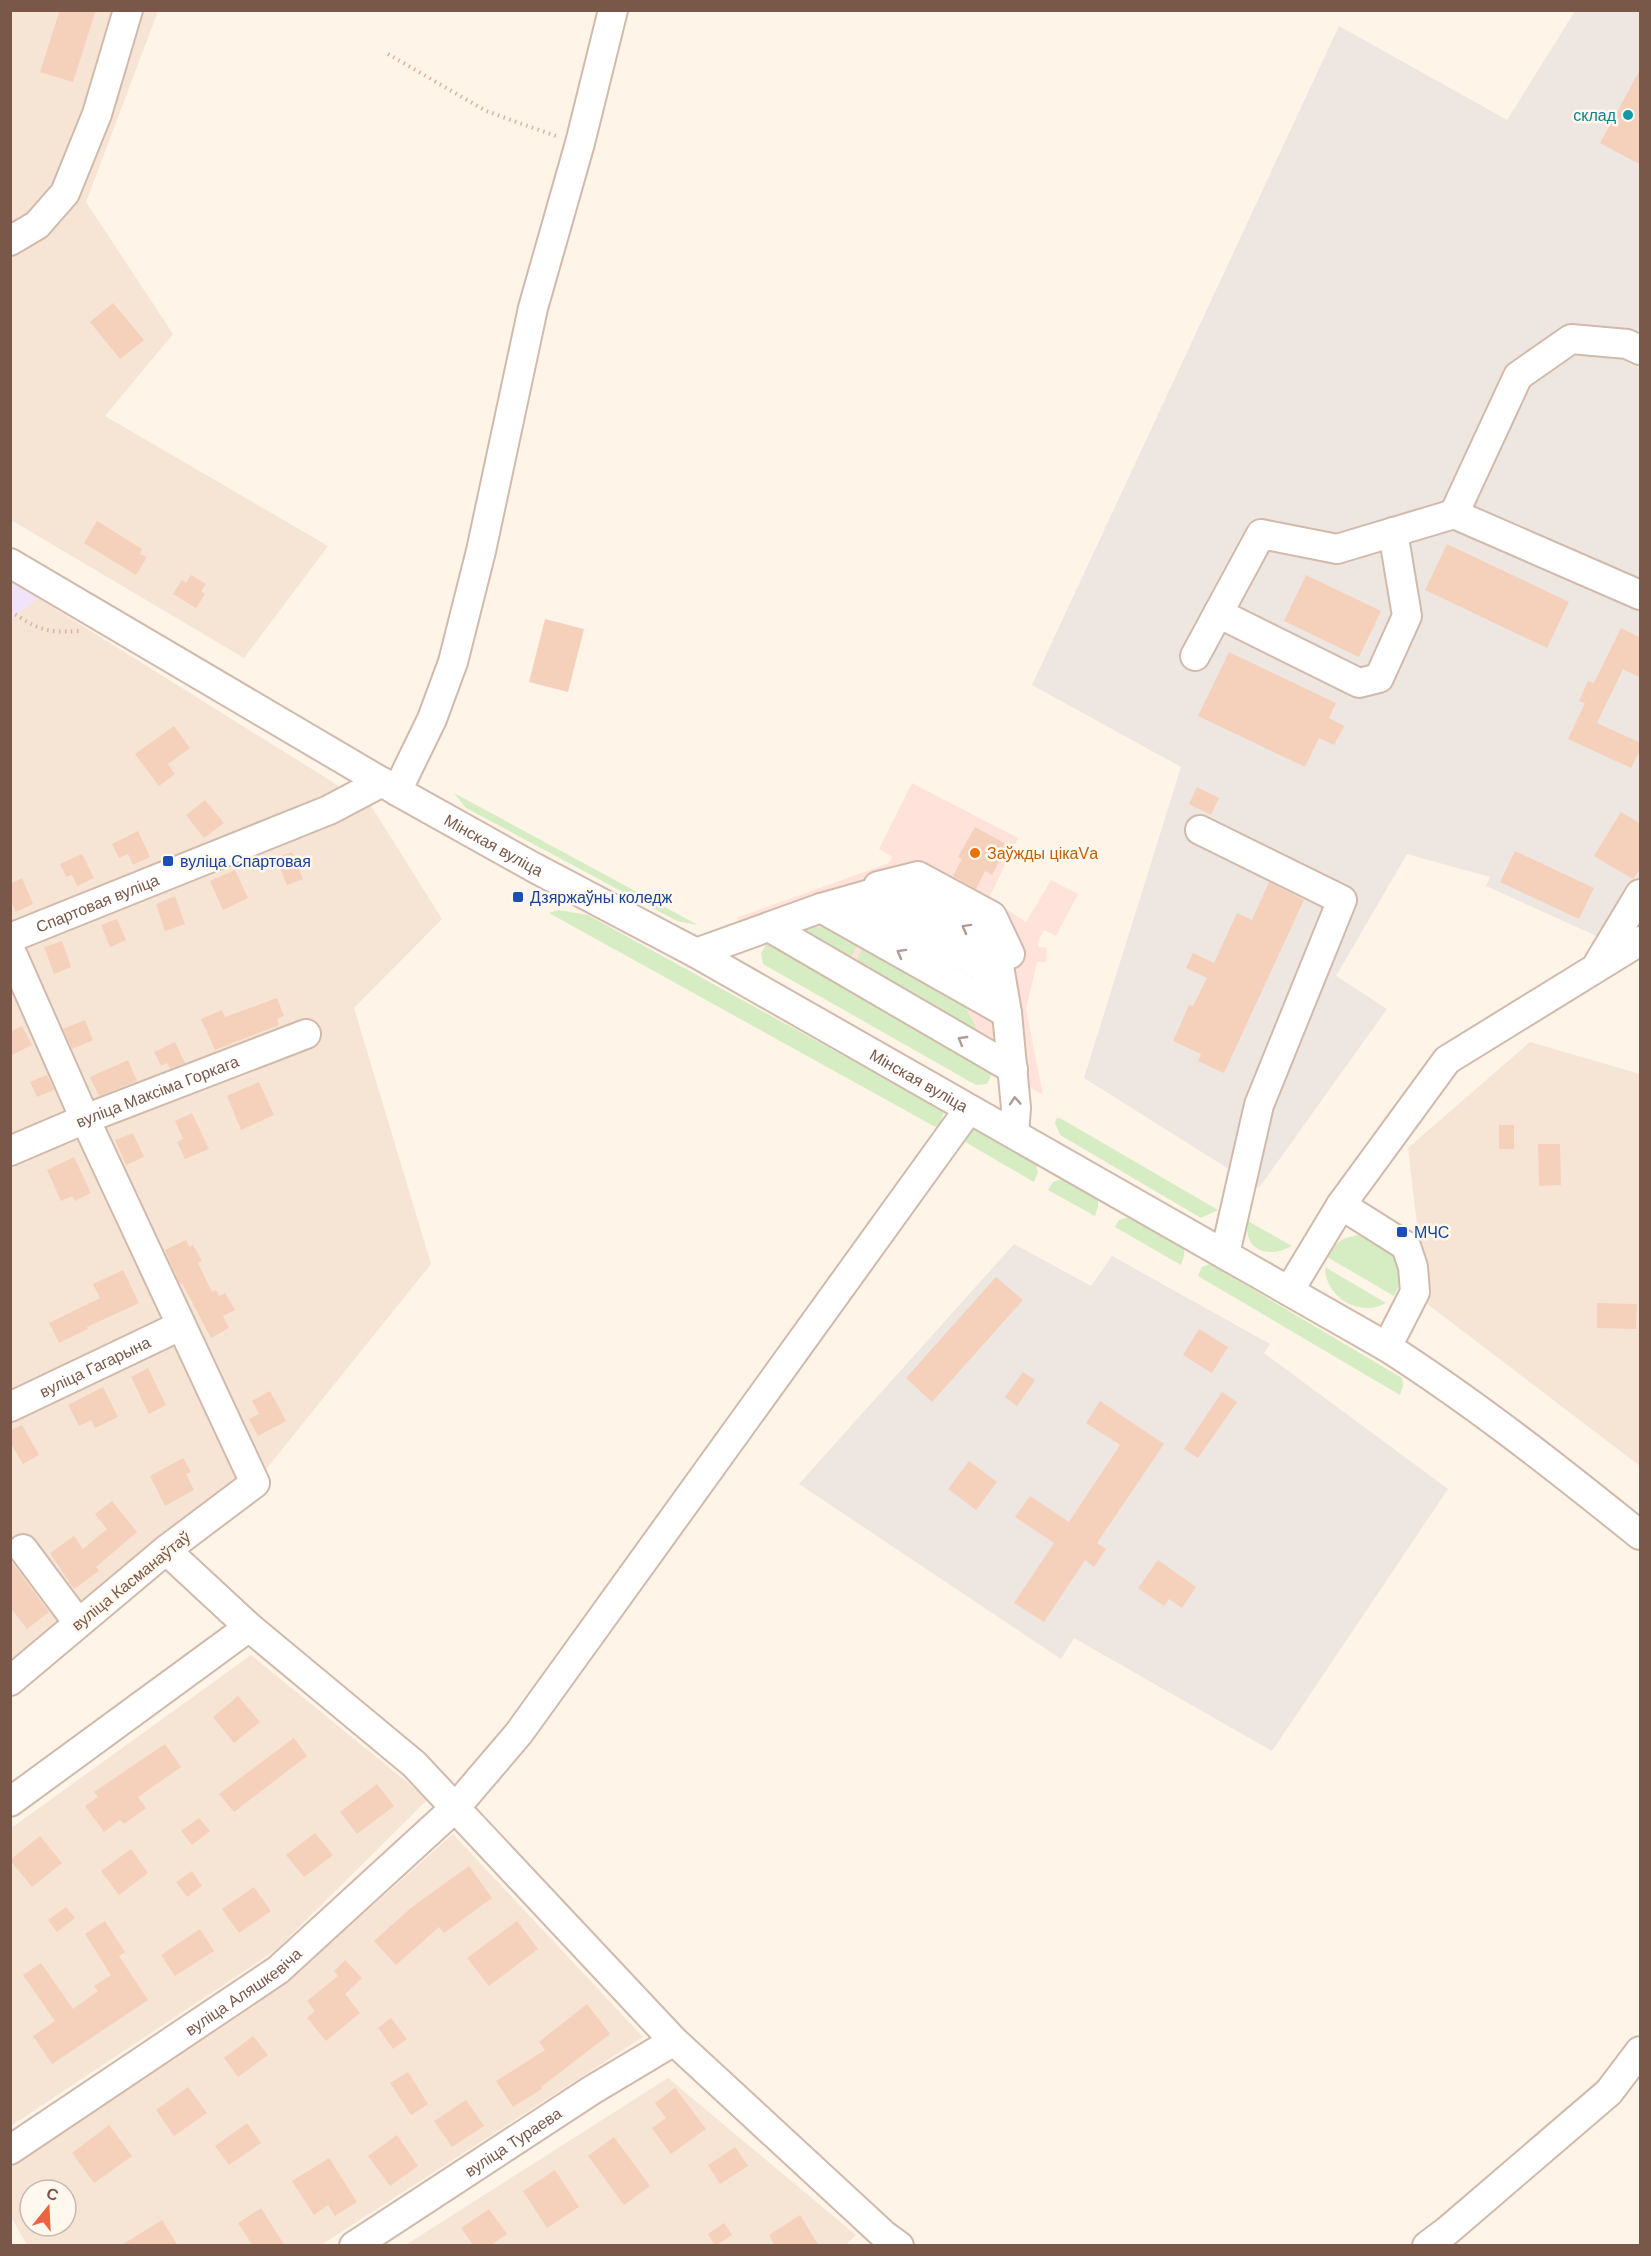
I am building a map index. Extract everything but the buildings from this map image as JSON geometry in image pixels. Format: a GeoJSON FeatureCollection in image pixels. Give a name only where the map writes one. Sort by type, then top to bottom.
{"type":"FeatureCollection","features":[{"type":"Feature","properties":{"kind":"street"},"geometry":{"type":"LineString","coordinates":[[10,242],[37,225],[65,193],[97,114],[128,10]]}},
{"type":"Feature","properties":{"kind":"street"},"geometry":{"type":"LineString","coordinates":[[389,787],[432,718],[453,662],[481,550],[533,308],[580,143],[613,10]]}},
{"type":"Feature","properties":{"kind":"street"},"geometry":{"type":"LineString","coordinates":[[1454,514],[1518,376],[1571,339],[1627,344],[1641,350]]}},
{"type":"Feature","properties":{"kind":"street"},"geometry":{"type":"LineString","coordinates":[[1194,656],[1261,534],[1337,549],[1454,514],[1641,596]]}},
{"type":"Feature","properties":{"kind":"street"},"geometry":{"type":"LineString","coordinates":[[1218,613],[1359,683],[1379,678],[1407,616],[1393,532]]}},
{"type":"Feature","properties":{"kind":"street","name":"Мінская вуліца"},"geometry":{"type":"LineString","coordinates":[[10,563],[389,787],[533,867],[696,953],[1386,1347],[1427,1373],[1532,1449],[1641,1534]]}},
{"type":"Feature","properties":{"kind":"street","name":"Спартовая вуліца"},"geometry":{"type":"LineString","coordinates":[[10,938],[389,787]]}},
{"type":"Feature","properties":{"kind":"street"},"geometry":{"type":"LineString","coordinates":[[1200,830],[1342,900],[1259,1105],[1225,1254]]}},
{"type":"Feature","properties":{"kind":"street"},"geometry":{"type":"LineString","coordinates":[[696,953],[821,908],[874,893],[906,895],[982,937],[999,966],[1007,1013],[1016,1108],[1014,1133]]}},
{"type":"Feature","properties":{"kind":"street"},"geometry":{"type":"LineString","coordinates":[[1593,971],[1641,894]]}},
{"type":"Feature","properties":{"kind":"street"},"geometry":{"type":"LineString","coordinates":[[821,908],[1007,1013]]}},
{"type":"Feature","properties":{"kind":"street"},"geometry":{"type":"LineString","coordinates":[[769,927],[1013,1069]]}},
{"type":"Feature","properties":{"kind":"street"},"geometry":{"type":"LineString","coordinates":[[1289,1292],[1341,1205],[1448,1060],[1641,941]]}},
{"type":"Feature","properties":{"kind":"street"},"geometry":{"type":"LineString","coordinates":[[10,949],[180,1326]]}},
{"type":"Feature","properties":{"kind":"street","name":"вуліца Максіма Горкага"},"geometry":{"type":"LineString","coordinates":[[10,1151],[85,1119],[306,1034]]}},
{"type":"Feature","properties":{"kind":"street","name":"вуліца Аляшкевіча"},"geometry":{"type":"LineString","coordinates":[[10,2150],[278,1970],[456,1807],[519,1733],[969,1109]]}},
{"type":"Feature","properties":{"kind":"street"},"geometry":{"type":"LineString","coordinates":[[1341,1205],[1406,1246],[1413,1267],[1415,1292],[1386,1347]]}},
{"type":"Feature","properties":{"kind":"street","name":"вуліца Гагарына"},"geometry":{"type":"LineString","coordinates":[[10,1407],[180,1326]]}},
{"type":"Feature","properties":{"kind":"street","name":"вуліца Касманаўтаў"},"geometry":{"type":"LineString","coordinates":[[10,1681],[166,1550],[255,1483],[180,1326]]}},
{"type":"Feature","properties":{"kind":"street"},"geometry":{"type":"LineString","coordinates":[[23,1549],[74,1617]]}},
{"type":"Feature","properties":{"kind":"street"},"geometry":{"type":"LineString","coordinates":[[166,1550],[249,1627],[414,1764],[674,2041],[886,2242]]}},
{"type":"Feature","properties":{"kind":"street"},"geometry":{"type":"LineString","coordinates":[[10,1802],[249,1627]]}},
{"type":"Feature","properties":{"kind":"street","name":"вуліца Тураева"},"geometry":{"type":"LineString","coordinates":[[354,2246],[592,2090],[674,2041]]}},
{"type":"Feature","properties":{"kind":"street"},"geometry":{"type":"LineString","coordinates":[[1427,2246],[1609,2092],[1641,2051]]}},
{"type":"Feature","properties":{"kind":"path"},"geometry":{"type":"LineString","coordinates":[[388,54],[486,111],[580,143]]}},
{"type":"Feature","properties":{"kind":"shaded area"},"geometry":{"type":"Polygon","coordinates":[[[11,11],[158,11],[86,202],[173,334],[105,416],[328,546],[244,658],[11,520],[11,11]]]}},
{"type":"Feature","properties":{"kind":"shaded area"},"geometry":{"type":"Polygon","coordinates":[[[1575,11],[1640,11],[1640,917],[1621,947],[1486,886],[1490,877],[1407,854],[1336,976],[1387,1009],[1259,1188],[1084,1078],[1181,767],[1032,685],[1339,26],[1507,120],[1575,11]]]}},
{"type":"Feature","properties":{"kind":"shaded area"},"geometry":{"type":"Polygon","coordinates":[[[11,581],[38,598],[11,619],[11,581]]]}},
{"type":"Feature","properties":{"kind":"shaded area"},"geometry":{"type":"Polygon","coordinates":[[[38,598],[371,806],[442,919],[354,1008],[431,1264],[255,1483],[11,1681],[10,619],[38,598]]]}},
{"type":"Feature","properties":{"kind":"shaded area"},"geometry":{"type":"Polygon","coordinates":[[[912,783],[1018,838],[989,898],[1026,922],[1051,880],[1078,894],[1056,936],[1044,930],[1038,941],[1038,947],[1047,948],[1046,962],[1037,962],[1026,1009],[1043,1095],[736,918],[889,863],[892,857],[879,849],[912,783]]]}},
{"type":"Feature","properties":{"kind":"shaded area"},"geometry":{"type":"Polygon","coordinates":[[[1530,1042],[1640,1074],[1640,1466],[1426,1303],[1408,1148],[1530,1042]]]}},
{"type":"Feature","properties":{"kind":"shaded area"},"geometry":{"type":"Polygon","coordinates":[[[1014,1244],[1091,1286],[1112,1256],[1270,1344],[1264,1353],[1448,1489],[1272,1751],[1074,1638],[1061,1659],[799,1484],[1014,1244]]]}},
{"type":"Feature","properties":{"kind":"shaded area"},"geometry":{"type":"Polygon","coordinates":[[[251,1655],[428,1799],[276,1950],[11,2126],[10,1829],[251,1655]]]}},
{"type":"Feature","properties":{"kind":"shaded area"},"geometry":{"type":"Polygon","coordinates":[[[453,1834],[643,2037],[321,2245],[27,2245],[23,2238],[78,2238],[78,2178],[18,2178],[18,2229],[11,2217],[10,2163],[282,1986],[453,1834]]]}},
{"type":"Feature","properties":{"kind":"shaded area"},"geometry":{"type":"Polygon","coordinates":[[[668,2078],[856,2235],[845,2246],[404,2246],[668,2078]]]}},
{"type":"Feature","properties":{"kind":"green space"},"geometry":{"type":"Polygon","coordinates":[[[454,793],[698,925],[677,921],[466,808],[454,793]]]}},
{"type":"Feature","properties":{"kind":"green space"},"geometry":{"type":"Polygon","coordinates":[[[558,910],[588,915],[944,1111],[939,1129],[549,913],[558,910]]]}},
{"type":"Feature","properties":{"kind":"green space"},"geometry":{"type":"Polygon","coordinates":[[[805,926],[847,929],[863,937],[848,961],[798,929],[805,926]]]}},
{"type":"Feature","properties":{"kind":"green space"},"geometry":{"type":"Polygon","coordinates":[[[775,940],[988,1064],[992,1074],[987,1084],[976,1085],[763,964],[761,953],[766,945],[775,940]]]}},
{"type":"Feature","properties":{"kind":"green space"},"geometry":{"type":"Polygon","coordinates":[[[868,940],[962,1000],[975,1025],[976,1033],[853,965],[868,940]]]}},
{"type":"Feature","properties":{"kind":"green space"},"geometry":{"type":"Polygon","coordinates":[[[1060,1118],[1218,1210],[1201,1218],[1060,1135],[1055,1123],[1056,1119],[1060,1118]]]}},
{"type":"Feature","properties":{"kind":"green space"},"geometry":{"type":"Polygon","coordinates":[[[974,1129],[1036,1164],[1038,1173],[1034,1182],[960,1139],[966,1131],[974,1129]]]}},
{"type":"Feature","properties":{"kind":"green space"},"geometry":{"type":"Polygon","coordinates":[[[1062,1179],[1098,1199],[1095,1216],[1048,1190],[1053,1182],[1062,1179]]]}},
{"type":"Feature","properties":{"kind":"green space"},"geometry":{"type":"Polygon","coordinates":[[[1129,1217],[1184,1248],[1181,1265],[1115,1227],[1119,1220],[1129,1217]]]}},
{"type":"Feature","properties":{"kind":"green space"},"geometry":{"type":"Polygon","coordinates":[[[1248,1221],[1292,1246],[1275,1252],[1259,1250],[1249,1239],[1248,1221]]]}},
{"type":"Feature","properties":{"kind":"green space"},"geometry":{"type":"Polygon","coordinates":[[[1359,1235],[1373,1239],[1398,1258],[1401,1281],[1394,1296],[1327,1257],[1340,1241],[1359,1235]]]}},
{"type":"Feature","properties":{"kind":"green space"},"geometry":{"type":"Polygon","coordinates":[[[1210,1264],[1402,1378],[1403,1386],[1400,1395],[1198,1276],[1202,1267],[1210,1264]]]}},
{"type":"Feature","properties":{"kind":"green space"},"geometry":{"type":"Polygon","coordinates":[[[1325,1267],[1386,1303],[1365,1308],[1345,1302],[1331,1287],[1325,1267]]]}},
{"type":"Feature","properties":{"kind":"place","name":"склад"},"geometry":{"type":"Point","coordinates":[1628,115]}},
{"type":"Feature","properties":{"kind":"place","name":"Заўжды цікаVа"},"geometry":{"type":"Point","coordinates":[975,853]}},
{"type":"Feature","properties":{"kind":"place","name":"вуліца Спартовая"},"geometry":{"type":"Point","coordinates":[168,861]}},
{"type":"Feature","properties":{"kind":"place","name":"Дзяржаўны коледж"},"geometry":{"type":"Point","coordinates":[518,897]}},
{"type":"Feature","properties":{"kind":"place","name":"МЧС"},"geometry":{"type":"Point","coordinates":[1402,1232]}}]}
